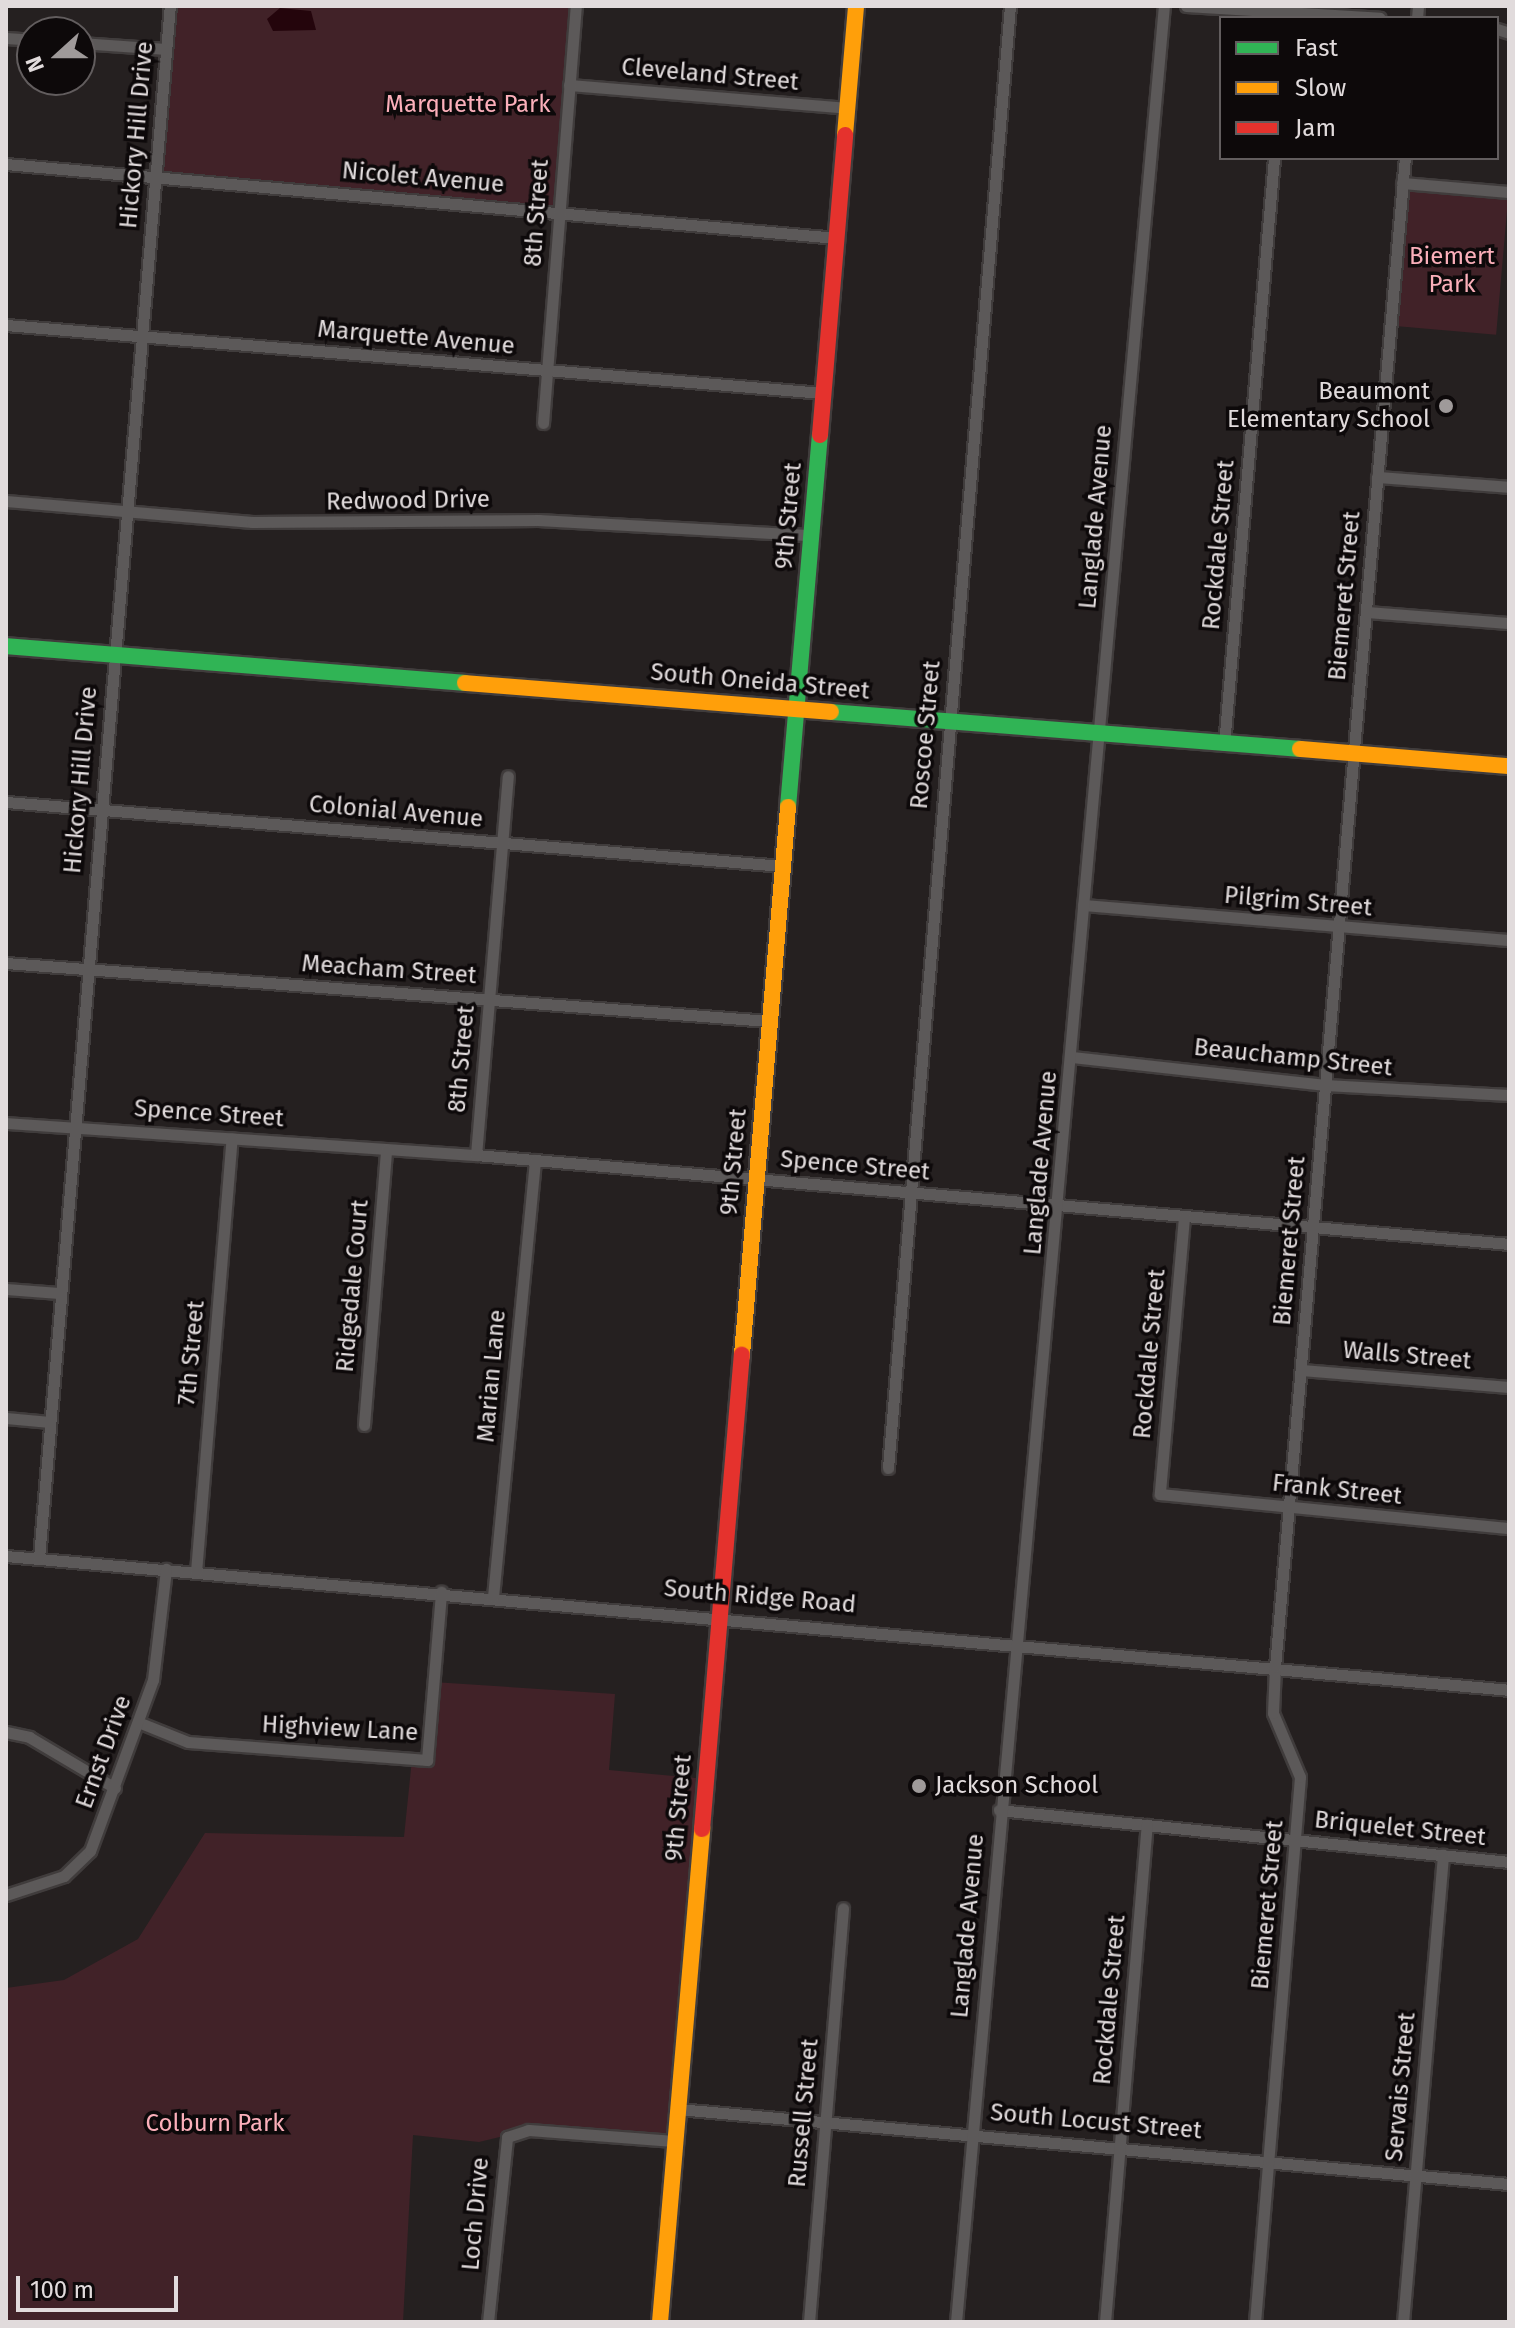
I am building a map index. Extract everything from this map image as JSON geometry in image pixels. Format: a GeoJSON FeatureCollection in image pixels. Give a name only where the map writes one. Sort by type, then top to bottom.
{"type":"FeatureCollection","features":[{"type":"Feature","properties":{"kind":"street","name":"Hickory Hill Drive"},"geometry":{"type":"LineString","coordinates":[[39,1558],[170,6]]}},
{"type":"Feature","properties":{"kind":"street","name":"8th Street"},"geometry":{"type":"LineString","coordinates":[[543,423],[576,6]]}},
{"type":"Feature","properties":{"kind":"street","name":"9th Street"},"geometry":{"type":"LineString","coordinates":[[660,2322],[856,6]]}},
{"type":"Feature","properties":{"kind":"street","name":"Roscoe Street"},"geometry":{"type":"LineString","coordinates":[[888,1468],[1010,6]]}},
{"type":"Feature","properties":{"kind":"street","name":"Langlade Avenue"},"geometry":{"type":"LineString","coordinates":[[956,2322],[999,1810],[1060,1206],[1083,905],[1164,6]]}},
{"type":"Feature","properties":{"kind":"street"},"geometry":{"type":"LineString","coordinates":[[1186,6],[1349,16]]}},
{"type":"Feature","properties":{"kind":"street"},"geometry":{"type":"LineString","coordinates":[[96,44],[166,49]]}},
{"type":"Feature","properties":{"kind":"street","name":"Cleveland Street"},"geometry":{"type":"LineString","coordinates":[[569,85],[848,108]]}},
{"type":"Feature","properties":{"kind":"street","name":"Rockdale Street"},"geometry":{"type":"LineString","coordinates":[[1224,745],[1274,160]]}},
{"type":"Feature","properties":{"kind":"street","name":"Biemeret Street"},"geometry":{"type":"LineString","coordinates":[[1255,2322],[1300,1777],[1273,1713],[1275,1667],[1405,160]]}},
{"type":"Feature","properties":{"kind":"street","name":"Nicolet Avenue"},"geometry":{"type":"LineString","coordinates":[[6,164],[837,238]]}},
{"type":"Feature","properties":{"kind":"street"},"geometry":{"type":"LineString","coordinates":[[1402,183],[1509,192]]}},
{"type":"Feature","properties":{"kind":"street","name":"Marquette Avenue"},"geometry":{"type":"LineString","coordinates":[[6,325],[823,393]]}},
{"type":"Feature","properties":{"kind":"street"},"geometry":{"type":"LineString","coordinates":[[1377,477],[1509,487]]}},
{"type":"Feature","properties":{"kind":"street","name":"Redwood Drive"},"geometry":{"type":"LineString","coordinates":[[6,501],[312,524],[539,520],[811,535]]}},
{"type":"Feature","properties":{"kind":"street"},"geometry":{"type":"LineString","coordinates":[[1366,612],[1509,623]]}},
{"type":"Feature","properties":{"kind":"street","name":"South Oneida Street"},"geometry":{"type":"LineString","coordinates":[[6,646],[796,708],[1099,736],[1509,766]]}},
{"type":"Feature","properties":{"kind":"street","name":"8th Street"},"geometry":{"type":"LineString","coordinates":[[476,1155],[508,776]]}},
{"type":"Feature","properties":{"kind":"street","name":"Colonial Avenue"},"geometry":{"type":"LineString","coordinates":[[6,802],[783,866]]}},
{"type":"Feature","properties":{"kind":"street","name":"Pilgrim Street"},"geometry":{"type":"LineString","coordinates":[[1083,905],[1509,940]]}},
{"type":"Feature","properties":{"kind":"street","name":"Meacham Street"},"geometry":{"type":"LineString","coordinates":[[6,963],[769,1021]]}},
{"type":"Feature","properties":{"kind":"street","name":"Beauchamp Street"},"geometry":{"type":"LineString","coordinates":[[1072,1057],[1325,1085],[1509,1095]]}},
{"type":"Feature","properties":{"kind":"street","name":"Spence Street"},"geometry":{"type":"LineString","coordinates":[[6,1123],[476,1155],[1509,1244]]}},
{"type":"Feature","properties":{"kind":"street","name":"7th Street"},"geometry":{"type":"LineString","coordinates":[[196,1572],[232,1138]]}},
{"type":"Feature","properties":{"kind":"street","name":"Ridgedale Court"},"geometry":{"type":"LineString","coordinates":[[364,1425],[386,1150]]}},
{"type":"Feature","properties":{"kind":"street","name":"Marian Lane"},"geometry":{"type":"LineString","coordinates":[[493,1597],[535,1160]]}},
{"type":"Feature","properties":{"kind":"street","name":"Rockdale Street"},"geometry":{"type":"LineString","coordinates":[[1160,1494],[1184,1217]]}},
{"type":"Feature","properties":{"kind":"street"},"geometry":{"type":"LineString","coordinates":[[6,1289],[59,1293]]}},
{"type":"Feature","properties":{"kind":"street","name":"Walls Street"},"geometry":{"type":"LineString","coordinates":[[1301,1370],[1509,1387]]}},
{"type":"Feature","properties":{"kind":"street"},"geometry":{"type":"LineString","coordinates":[[6,1418],[50,1422]]}},
{"type":"Feature","properties":{"kind":"street","name":"Frank Street"},"geometry":{"type":"LineString","coordinates":[[1160,1494],[1509,1528]]}},
{"type":"Feature","properties":{"kind":"street","name":"South Ridge Road"},"geometry":{"type":"LineString","coordinates":[[6,1556],[719,1615],[1509,1690]]}},
{"type":"Feature","properties":{"kind":"street","name":"Ernst Drive"},"geometry":{"type":"LineString","coordinates":[[6,1895],[64,1876],[90,1851],[138,1722],[160,1645],[166,1569]]}},
{"type":"Feature","properties":{"kind":"street","name":"Highview Lane"},"geometry":{"type":"LineString","coordinates":[[138,1722],[188,1742],[427,1760],[441,1592]]}},
{"type":"Feature","properties":{"kind":"street"},"geometry":{"type":"LineString","coordinates":[[6,1732],[29,1737],[115,1788]]}},
{"type":"Feature","properties":{"kind":"street","name":"Briquelet Street"},"geometry":{"type":"LineString","coordinates":[[999,1810],[1509,1862]]}},
{"type":"Feature","properties":{"kind":"street","name":"Rockdale Street"},"geometry":{"type":"LineString","coordinates":[[1105,2322],[1147,1825]]}},
{"type":"Feature","properties":{"kind":"street","name":"Servais Street"},"geometry":{"type":"LineString","coordinates":[[1403,2322],[1443,1855]]}},
{"type":"Feature","properties":{"kind":"street","name":"Russell Street"},"geometry":{"type":"LineString","coordinates":[[809,2322],[843,1908]]}},
{"type":"Feature","properties":{"kind":"street","name":"South Locust Street"},"geometry":{"type":"LineString","coordinates":[[678,2109],[1120,2145],[1509,2184]]}},
{"type":"Feature","properties":{"kind":"street","name":"Loch Drive"},"geometry":{"type":"LineString","coordinates":[[488,2322],[507,2137],[528,2130],[675,2141]]}},
{"type":"Feature","properties":{"kind":"green space","name":"Marquette Park"},"geometry":{"type":"Polygon","coordinates":[[[170,6],[576,6],[559,213],[155,176],[170,6]]]}},
{"type":"Feature","properties":{"kind":"green space","name":"Biemert Park"},"geometry":{"type":"Polygon","coordinates":[[[1402,183],[1509,192],[1496,335],[1390,325],[1402,183]]]}},
{"type":"Feature","properties":{"kind":"green space","name":"Colburn Park"},"geometry":{"type":"Polygon","coordinates":[[[433,1682],[615,1694],[609,1770],[706,1779],[675,2141],[528,2130],[479,2142],[413,2135],[403,2322],[6,2322],[6,1988],[64,1980],[138,1939],[205,1833],[404,1837],[412,1759],[426,1760],[433,1682]]]}},
{"type":"Feature","properties":{"kind":"shaded area"},"geometry":{"type":"Polygon","coordinates":[[[280,8],[311,11],[316,30],[273,31],[267,19],[280,8]]]}},
{"type":"Feature","properties":{"kind":"traffic: fast"},"geometry":{"type":"LineString","coordinates":[[788,807],[820,435]]}},
{"type":"Feature","properties":{"kind":"traffic: fast"},"geometry":{"type":"LineString","coordinates":[[6,646],[465,683]]}},
{"type":"Feature","properties":{"kind":"traffic: fast"},"geometry":{"type":"LineString","coordinates":[[831,712],[1300,749]]}},
{"type":"Feature","properties":{"kind":"traffic: slow"},"geometry":{"type":"LineString","coordinates":[[845,135],[856,6]]}},
{"type":"Feature","properties":{"kind":"traffic: slow"},"geometry":{"type":"LineString","coordinates":[[465,683],[831,712]]}},
{"type":"Feature","properties":{"kind":"traffic: slow"},"geometry":{"type":"LineString","coordinates":[[1300,749],[1509,766]]}},
{"type":"Feature","properties":{"kind":"traffic: slow"},"geometry":{"type":"LineString","coordinates":[[742,1355],[788,807]]}},
{"type":"Feature","properties":{"kind":"traffic: slow"},"geometry":{"type":"LineString","coordinates":[[660,2322],[702,1829]]}},
{"type":"Feature","properties":{"kind":"traffic: jam"},"geometry":{"type":"LineString","coordinates":[[820,435],[845,135]]}},
{"type":"Feature","properties":{"kind":"traffic: jam"},"geometry":{"type":"LineString","coordinates":[[702,1829],[742,1355]]}},
{"type":"Feature","properties":{"kind":"place","name":"Beaumont Elementary School"},"geometry":{"type":"Point","coordinates":[1446,406]}},
{"type":"Feature","properties":{"kind":"place","name":"Jackson School"},"geometry":{"type":"Point","coordinates":[919,1786]}}]}
